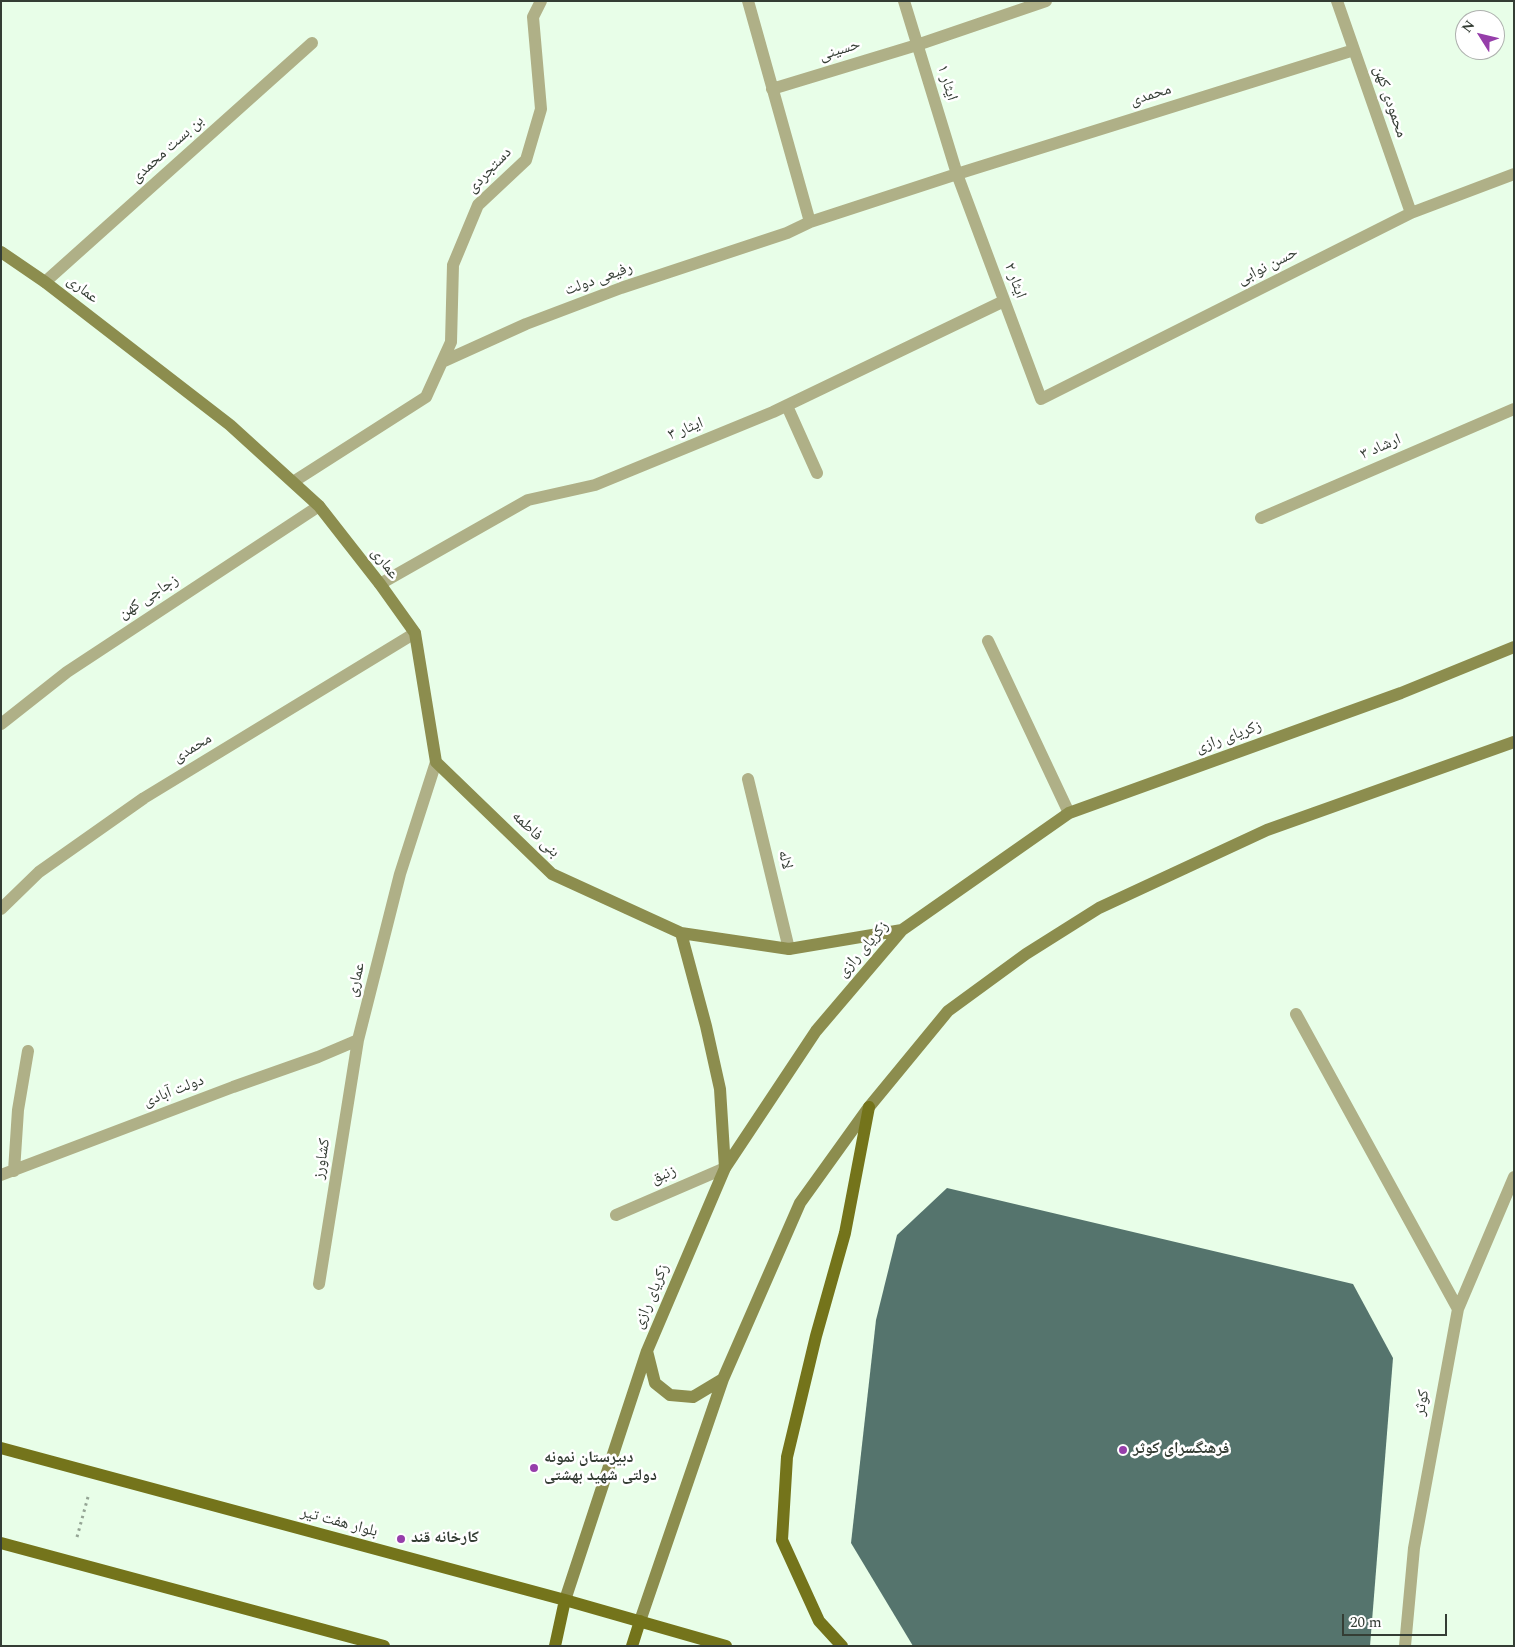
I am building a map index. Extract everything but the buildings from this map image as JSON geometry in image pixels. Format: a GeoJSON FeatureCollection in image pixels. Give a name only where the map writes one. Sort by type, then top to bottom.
{"type":"FeatureCollection","features":[{"type":"Feature","properties":{"kind":"main road"},"geometry":{"type":"LineString","coordinates":[[842,1646],[819,1621],[782,1540],[787,1457],[816,1336],[845,1233],[869,1107]]}},
{"type":"Feature","properties":{"kind":"main road","name":"بلوار هفت تیر"},"geometry":{"type":"LineString","coordinates":[[1,1448],[565,1600],[726,1646]]}},
{"type":"Feature","properties":{"kind":"main road"},"geometry":{"type":"LineString","coordinates":[[1,1543],[384,1646]]}},
{"type":"Feature","properties":{"kind":"main road"},"geometry":{"type":"LineString","coordinates":[[556,1646],[565,1600]]}},
{"type":"Feature","properties":{"kind":"main road"},"geometry":{"type":"LineString","coordinates":[[632,1646],[640,1622]]}},
{"type":"Feature","properties":{"kind":"street","name":"دستجردی"},"geometry":{"type":"LineString","coordinates":[[442,362],[451,342],[453,265],[478,205],[526,160],[542,109],[533,17],[541,1]]}},
{"type":"Feature","properties":{"kind":"street"},"geometry":{"type":"LineString","coordinates":[[748,1],[810,222]]}},
{"type":"Feature","properties":{"kind":"street","name":"۱ ایثار"},"geometry":{"type":"LineString","coordinates":[[904,1],[957,174]]}},
{"type":"Feature","properties":{"kind":"street","name":"حسینی"},"geometry":{"type":"LineString","coordinates":[[772,89],[917,45],[1046,1]]}},
{"type":"Feature","properties":{"kind":"street","name":"محمودی کهن"},"geometry":{"type":"LineString","coordinates":[[1336,1],[1411,213]]}},
{"type":"Feature","properties":{"kind":"street","name":"بن بست محمدی"},"geometry":{"type":"LineString","coordinates":[[45,282],[312,43]]}},
{"type":"Feature","properties":{"kind":"street","name":"محمدی"},"geometry":{"type":"LineString","coordinates":[[957,174],[1354,50]]}},
{"type":"Feature","properties":{"kind":"street","name":"رفیعی دولت"},"geometry":{"type":"LineString","coordinates":[[442,362],[526,324],[621,288],[787,233],[810,222],[957,174]]}},
{"type":"Feature","properties":{"kind":"street","name":"ایثار ۲"},"geometry":{"type":"LineString","coordinates":[[957,174],[1041,399]]}},
{"type":"Feature","properties":{"kind":"street","name":"حسن نوابی"},"geometry":{"type":"LineString","coordinates":[[1041,399],[1411,213],[1514,174]]}},
{"type":"Feature","properties":{"kind":"street","name":"عماری"},"geometry":{"type":"LineString","coordinates":[[1,252],[45,282],[230,425],[293,482],[319,506],[380,584],[415,633],[436,762],[400,874],[358,1040]]}},
{"type":"Feature","properties":{"kind":"street","name":"ایثار ۳"},"geometry":{"type":"LineString","coordinates":[[380,584],[528,500],[595,485],[787,406],[1004,301]]}},
{"type":"Feature","properties":{"kind":"street"},"geometry":{"type":"LineString","coordinates":[[293,482],[426,397],[442,362]]}},
{"type":"Feature","properties":{"kind":"street"},"geometry":{"type":"LineString","coordinates":[[787,406],[817,473]]}},
{"type":"Feature","properties":{"kind":"street","name":"ارشاد ۳"},"geometry":{"type":"LineString","coordinates":[[1261,518],[1514,409]]}},
{"type":"Feature","properties":{"kind":"street","name":"زجاجی کهن"},"geometry":{"type":"LineString","coordinates":[[1,724],[67,672],[319,506]]}},
{"type":"Feature","properties":{"kind":"street","name":"محمدی"},"geometry":{"type":"LineString","coordinates":[[1,909],[38,872],[144,798],[415,633]]}},
{"type":"Feature","properties":{"kind":"street"},"geometry":{"type":"LineString","coordinates":[[988,641],[1069,813]]}},
{"type":"Feature","properties":{"kind":"street","name":"زکریای رازی"},"geometry":{"type":"LineString","coordinates":[[565,1600],[647,1352],[724,1168],[816,1031],[902,930],[1069,813],[1401,693],[1514,646]]}},
{"type":"Feature","properties":{"kind":"street"},"geometry":{"type":"LineString","coordinates":[[640,1622],[723,1380],[800,1203],[869,1107],[948,1011],[1026,954],[1099,908],[1267,830],[1514,742]]}},
{"type":"Feature","properties":{"kind":"street","name":"بنی فاطمه"},"geometry":{"type":"LineString","coordinates":[[436,762],[552,874],[681,933],[789,949],[902,930]]}},
{"type":"Feature","properties":{"kind":"street","name":"لاله"},"geometry":{"type":"LineString","coordinates":[[748,779],[789,949]]}},
{"type":"Feature","properties":{"kind":"street"},"geometry":{"type":"LineString","coordinates":[[681,933],[706,1026],[720,1089],[724,1168]]}},
{"type":"Feature","properties":{"kind":"street"},"geometry":{"type":"LineString","coordinates":[[1296,1014],[1458,1309]]}},
{"type":"Feature","properties":{"kind":"street","name":"دولت آبادی"},"geometry":{"type":"LineString","coordinates":[[1,1175],[233,1087],[318,1057],[358,1040]]}},
{"type":"Feature","properties":{"kind":"street","name":"کشاورز"},"geometry":{"type":"LineString","coordinates":[[319,1284],[358,1040]]}},
{"type":"Feature","properties":{"kind":"street"},"geometry":{"type":"LineString","coordinates":[[14,1170],[18,1110],[28,1052]]}},
{"type":"Feature","properties":{"kind":"street","name":"زنبق"},"geometry":{"type":"LineString","coordinates":[[616,1214],[724,1168]]}},
{"type":"Feature","properties":{"kind":"street","name":"کوثر"},"geometry":{"type":"LineString","coordinates":[[1405,1646],[1414,1548],[1458,1309],[1514,1177]]}},
{"type":"Feature","properties":{"kind":"street"},"geometry":{"type":"LineString","coordinates":[[647,1352],[655,1383],[670,1395],[693,1397],[723,1380]]}},
{"type":"Feature","properties":{"kind":"path"},"geometry":{"type":"LineString","coordinates":[[70,1562],[95,1474]]}},
{"type":"Feature","properties":{"kind":"place","name":"فرهنگسرای کوثر"},"geometry":{"type":"Point","coordinates":[1123,1450]}},
{"type":"Feature","properties":{"kind":"place","name":"دبیرستان نمونه دولتی شهید بهشتی"},"geometry":{"type":"Point","coordinates":[534,1468]}},
{"type":"Feature","properties":{"kind":"place","name":"کارخانه قند"},"geometry":{"type":"Point","coordinates":[401,1539]}}]}
